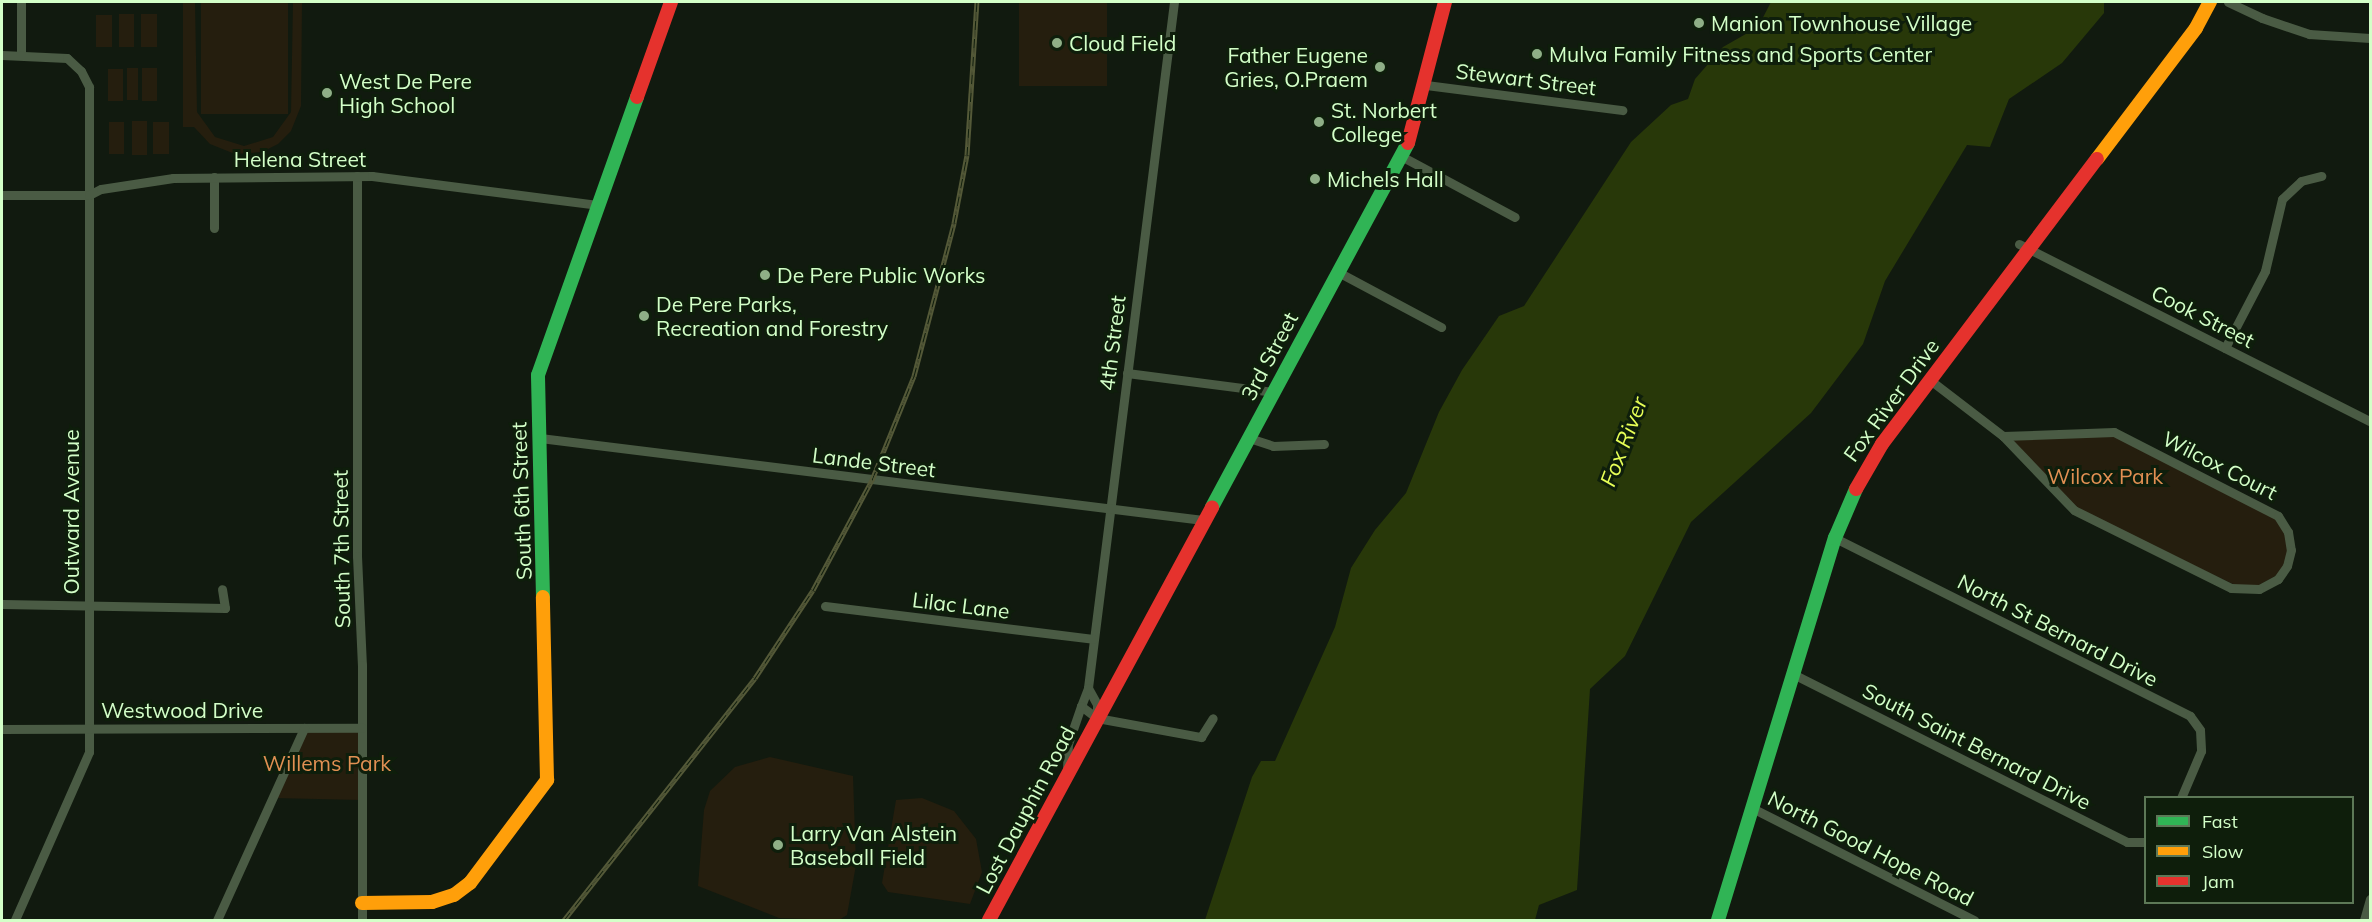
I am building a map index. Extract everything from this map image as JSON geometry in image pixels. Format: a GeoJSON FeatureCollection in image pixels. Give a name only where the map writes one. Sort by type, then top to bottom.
{"type":"FeatureCollection","features":[{"type":"Feature","properties":{"kind":"street"},"geometry":{"type":"LineString","coordinates":[[2,55],[21,55],[21,2]]}},
{"type":"Feature","properties":{"kind":"street","name":"South 6th Street"},"geometry":{"type":"LineString","coordinates":[[363,903],[432,902],[454,895],[470,883],[547,780],[538,375],[671,2]]}},
{"type":"Feature","properties":{"kind":"street","name":"4th Street"},"geometry":{"type":"LineString","coordinates":[[1067,775],[1068,744],[1088,688],[1174,2]]}},
{"type":"Feature","properties":{"kind":"street","name":"3rd Street"},"geometry":{"type":"LineString","coordinates":[[1097,718],[1401,156],[1416,125],[1444,2]]}},
{"type":"Feature","properties":{"kind":"street","name":"Fox River Drive"},"geometry":{"type":"LineString","coordinates":[[1718,921],[1835,538],[1859,482],[2024,247],[2196,28],[2210,2]]}},
{"type":"Feature","properties":{"kind":"street"},"geometry":{"type":"LineString","coordinates":[[2228,2],[2262,18],[2309,34],[2370,38]]}},
{"type":"Feature","properties":{"kind":"street","name":"Outward Avenue"},"geometry":{"type":"LineString","coordinates":[[15,921],[89,752],[90,729],[90,87],[81,71],[67,58],[21,55]]}},
{"type":"Feature","properties":{"kind":"street","name":"Stewart Street"},"geometry":{"type":"LineString","coordinates":[[1426,85],[1622,110]]}},
{"type":"Feature","properties":{"kind":"street"},"geometry":{"type":"LineString","coordinates":[[1401,156],[1515,217]]}},
{"type":"Feature","properties":{"kind":"street"},"geometry":{"type":"LineString","coordinates":[[214,177],[214,228]]}},
{"type":"Feature","properties":{"kind":"street","name":"Helena Street"},"geometry":{"type":"LineString","coordinates":[[2,195],[89,195],[153,179],[357,177],[599,205]]}},
{"type":"Feature","properties":{"kind":"street","name":"South 7th Street"},"geometry":{"type":"LineString","coordinates":[[357,177],[357,556],[363,728],[362,921]]}},
{"type":"Feature","properties":{"kind":"street"},"geometry":{"type":"LineString","coordinates":[[2225,348],[2265,271],[2282,199],[2301,181],[2322,177]]}},
{"type":"Feature","properties":{"kind":"street","name":"Cook Street"},"geometry":{"type":"LineString","coordinates":[[2024,247],[2370,421]]}},
{"type":"Feature","properties":{"kind":"street"},"geometry":{"type":"LineString","coordinates":[[1338,272],[1441,327]]}},
{"type":"Feature","properties":{"kind":"street"},"geometry":{"type":"LineString","coordinates":[[1127,373],[1273,392]]}},
{"type":"Feature","properties":{"kind":"street","name":"Wilcox Court"},"geometry":{"type":"LineString","coordinates":[[1930,380],[2003,436],[2074,510],[2231,588],[2259,589],[2278,579],[2287,566],[2291,550],[2288,532],[2270,510],[2114,432],[2003,436]]}},
{"type":"Feature","properties":{"kind":"street","name":"Lande Street"},"geometry":{"type":"LineString","coordinates":[[540,438],[1203,520]]}},
{"type":"Feature","properties":{"kind":"street"},"geometry":{"type":"LineString","coordinates":[[1249,438],[1273,446],[1324,444]]}},
{"type":"Feature","properties":{"kind":"street","name":"North St Bernard Drive"},"geometry":{"type":"LineString","coordinates":[[1835,538],[2190,716],[2198,724],[2202,740],[2182,795]]}},
{"type":"Feature","properties":{"kind":"street"},"geometry":{"type":"LineString","coordinates":[[2,604],[89,603],[225,608],[222,589]]}},
{"type":"Feature","properties":{"kind":"street","name":"Lilac Lane"},"geometry":{"type":"LineString","coordinates":[[825,606],[1093,639]]}},
{"type":"Feature","properties":{"kind":"street","name":"South Saint Bernard Drive"},"geometry":{"type":"LineString","coordinates":[[1793,674],[2127,842],[2144,842]]}},
{"type":"Feature","properties":{"kind":"street","name":"4th Street"},"geometry":{"type":"LineString","coordinates":[[1088,688],[1097,704],[1097,718]]}},
{"type":"Feature","properties":{"kind":"street"},"geometry":{"type":"LineString","coordinates":[[1081,706],[1097,718],[1201,737],[1213,718]]}},
{"type":"Feature","properties":{"kind":"street","name":"Lost Dauphin Road"},"geometry":{"type":"LineString","coordinates":[[989,921],[1097,718]]}},
{"type":"Feature","properties":{"kind":"street"},"geometry":{"type":"LineString","coordinates":[[217,921],[304,728]]}},
{"type":"Feature","properties":{"kind":"street","name":"Westwood Drive"},"geometry":{"type":"LineString","coordinates":[[2,729],[363,728]]}},
{"type":"Feature","properties":{"kind":"street","name":"North Good Hope Road"},"geometry":{"type":"LineString","coordinates":[[1752,808],[1974,921]]}},
{"type":"Feature","properties":{"kind":"street"},"geometry":{"type":"LineString","coordinates":[[2364,921],[2370,899]]}},
{"type":"Feature","properties":{"kind":"green space"},"geometry":{"type":"Polygon","coordinates":[[[183,2],[195,2],[197,112],[215,137],[244,146],[273,137],[291,112],[293,2],[302,2],[301,106],[291,131],[278,144],[262,152],[235,154],[210,144],[194,127],[183,127],[183,2]]]}},
{"type":"Feature","properties":{"kind":"green space"},"geometry":{"type":"Polygon","coordinates":[[[201,2],[288,2],[288,114],[201,114],[201,2]]]}},
{"type":"Feature","properties":{"kind":"green space","name":"Cloud Field"},"geometry":{"type":"Polygon","coordinates":[[[1019,2],[1107,2],[1107,86],[1019,86],[1019,2]]]}},
{"type":"Feature","properties":{"kind":"green space"},"geometry":{"type":"Polygon","coordinates":[[[119,14],[134,14],[134,47],[119,47],[119,14]]]}},
{"type":"Feature","properties":{"kind":"green space"},"geometry":{"type":"Polygon","coordinates":[[[141,14],[157,14],[157,47],[141,47],[141,14]]]}},
{"type":"Feature","properties":{"kind":"green space"},"geometry":{"type":"Polygon","coordinates":[[[96,15],[112,15],[112,47],[96,47],[96,15]]]}},
{"type":"Feature","properties":{"kind":"green space"},"geometry":{"type":"Polygon","coordinates":[[[127,68],[138,68],[138,100],[127,100],[127,68]]]}},
{"type":"Feature","properties":{"kind":"green space"},"geometry":{"type":"Polygon","coordinates":[[[142,68],[157,68],[157,101],[142,101],[142,68]]]}},
{"type":"Feature","properties":{"kind":"green space"},"geometry":{"type":"Polygon","coordinates":[[[108,69],[123,69],[123,101],[108,101],[108,69]]]}},
{"type":"Feature","properties":{"kind":"green space"},"geometry":{"type":"Polygon","coordinates":[[[132,121],[147,121],[147,155],[132,155],[132,121]]]}},
{"type":"Feature","properties":{"kind":"green space"},"geometry":{"type":"Polygon","coordinates":[[[109,122],[124,122],[124,154],[109,154],[109,122]]]}},
{"type":"Feature","properties":{"kind":"green space"},"geometry":{"type":"Polygon","coordinates":[[[153,122],[169,122],[169,154],[153,154],[153,122]]]}},
{"type":"Feature","properties":{"kind":"green space","name":"Wilcox Park"},"geometry":{"type":"Polygon","coordinates":[[[2114,432],[2270,510],[2291,541],[2283,572],[2248,591],[2074,510],[2003,436],[2114,432]]]}},
{"type":"Feature","properties":{"kind":"green space","name":"Willems Park"},"geometry":{"type":"Polygon","coordinates":[[[304,728],[362,728],[362,800],[273,798],[304,728]]]}},
{"type":"Feature","properties":{"kind":"green space","name":"Larry Van Alstein Baseball Field"},"geometry":{"type":"Polygon","coordinates":[[[770,757],[853,776],[856,865],[847,915],[839,920],[779,918],[698,886],[704,810],[710,791],[735,767],[770,757]]]}},
{"type":"Feature","properties":{"kind":"green space"},"geometry":{"type":"Polygon","coordinates":[[[922,798],[954,811],[976,839],[982,872],[970,904],[888,892],[882,883],[896,800],[922,798]]]}},
{"type":"Feature","properties":{"kind":"water","name":"Fox River"},"geometry":{"type":"Polygon","coordinates":[[[1771,2],[2104,2],[2104,13],[2062,63],[2009,99],[1990,147],[1967,145],[1885,281],[1863,344],[1811,413],[1691,522],[1625,656],[1590,689],[1577,890],[1539,905],[1535,920],[1205,920],[1252,777],[1261,761],[1275,761],[1335,627],[1351,568],[1375,530],[1406,493],[1439,412],[1462,370],[1499,316],[1524,306],[1631,142],[1671,105],[1688,99],[1695,79],[1723,47],[1758,27],[1771,2]]]}},
{"type":"Feature","properties":{"kind":"railway"},"geometry":{"type":"LineString","coordinates":[[564,920],[755,678],[813,590],[872,480],[914,376],[954,223],[967,155],[977,2]]}},
{"type":"Feature","properties":{"kind":"traffic: fast"},"geometry":{"type":"LineString","coordinates":[[543,597],[538,375],[637,97]]}},
{"type":"Feature","properties":{"kind":"traffic: fast"},"geometry":{"type":"LineString","coordinates":[[1212,507],[1408,143]]}},
{"type":"Feature","properties":{"kind":"traffic: fast"},"geometry":{"type":"LineString","coordinates":[[1718,920],[1835,538],[1856,489]]}},
{"type":"Feature","properties":{"kind":"traffic: slow"},"geometry":{"type":"LineString","coordinates":[[2097,159],[2196,28],[2210,2]]}},
{"type":"Feature","properties":{"kind":"traffic: slow"},"geometry":{"type":"LineString","coordinates":[[362,903],[432,902],[454,895],[470,883],[547,780],[543,597]]}},
{"type":"Feature","properties":{"kind":"traffic: jam"},"geometry":{"type":"LineString","coordinates":[[637,97],[671,2]]}},
{"type":"Feature","properties":{"kind":"traffic: jam"},"geometry":{"type":"LineString","coordinates":[[1408,143],[1445,2]]}},
{"type":"Feature","properties":{"kind":"traffic: jam"},"geometry":{"type":"LineString","coordinates":[[1856,489],[1882,444],[2097,159]]}},
{"type":"Feature","properties":{"kind":"traffic: jam"},"geometry":{"type":"LineString","coordinates":[[989,920],[1212,507]]}},
{"type":"Feature","properties":{"kind":"place","name":"Manion Townhouse Village"},"geometry":{"type":"Point","coordinates":[1699,23]}},
{"type":"Feature","properties":{"kind":"place","name":"Cloud Field"},"geometry":{"type":"Point","coordinates":[1057,43]}},
{"type":"Feature","properties":{"kind":"place","name":"Mulva Family Fitness and Sports Center"},"geometry":{"type":"Point","coordinates":[1537,54]}},
{"type":"Feature","properties":{"kind":"place","name":"Father Eugene Gries, O.Praem"},"geometry":{"type":"Point","coordinates":[1380,67]}},
{"type":"Feature","properties":{"kind":"place","name":"West De Pere High School"},"geometry":{"type":"Point","coordinates":[327,93]}},
{"type":"Feature","properties":{"kind":"place","name":"St. Norbert College"},"geometry":{"type":"Point","coordinates":[1319,122]}},
{"type":"Feature","properties":{"kind":"place","name":"Michels Hall"},"geometry":{"type":"Point","coordinates":[1315,179]}},
{"type":"Feature","properties":{"kind":"place","name":"De Pere Public Works"},"geometry":{"type":"Point","coordinates":[765,275]}},
{"type":"Feature","properties":{"kind":"place","name":"De Pere Parks, Recreation and Forestry"},"geometry":{"type":"Point","coordinates":[644,316]}},
{"type":"Feature","properties":{"kind":"place","name":"Larry Van Alstein Baseball Field"},"geometry":{"type":"Point","coordinates":[778,845]}}]}
